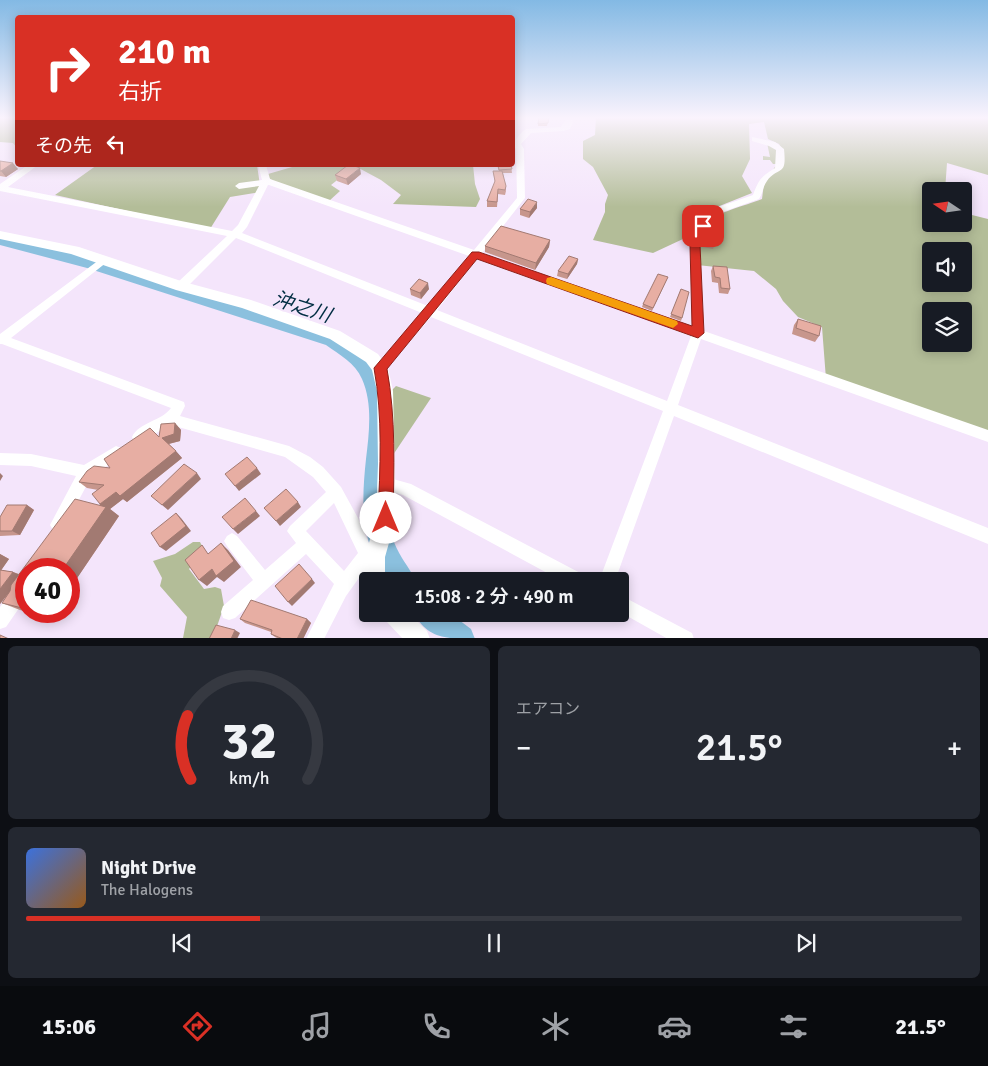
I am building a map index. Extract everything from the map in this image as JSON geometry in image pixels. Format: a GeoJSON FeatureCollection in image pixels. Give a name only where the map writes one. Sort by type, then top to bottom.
{"type":"FeatureCollection","features":[{"type":"Feature","properties":{"kind":"street"},"geometry":{"type":"LineString","coordinates":[[610,572],[672,410],[698,333],[695,245],[701,229],[710,213],[756,197],[763,180],[776,172],[781,165],[780,149],[776,147]]}},
{"type":"Feature","properties":{"kind":"street"},"geometry":{"type":"LineString","coordinates":[[380,368],[430,311],[521,198],[522,188],[516,148]]}},
{"type":"Feature","properties":{"kind":"street"},"geometry":{"type":"LineString","coordinates":[[0,188],[31,167]]}},
{"type":"Feature","properties":{"kind":"street"},"geometry":{"type":"LineString","coordinates":[[181,286],[242,227],[265,182],[262,167]]}},
{"type":"Feature","properties":{"kind":"street"},"geometry":{"type":"LineString","coordinates":[[238,186],[265,182],[475,254],[988,436]]}},
{"type":"Feature","properties":{"kind":"street"},"geometry":{"type":"LineString","coordinates":[[0,188],[236,234],[988,536]]}},
{"type":"Feature","properties":{"kind":"street"},"geometry":{"type":"LineString","coordinates":[[0,235],[36,241],[103,260],[181,286],[246,304],[335,335],[372,358],[380,368],[385,391],[386,518],[371,556],[345,584],[314,638]]}},
{"type":"Feature","properties":{"kind":"street"},"geometry":{"type":"LineString","coordinates":[[0,339],[103,260]]}},
{"type":"Feature","properties":{"kind":"street"},"geometry":{"type":"LineString","coordinates":[[0,339],[179,406],[171,419]]}},
{"type":"Feature","properties":{"kind":"street"},"geometry":{"type":"LineString","coordinates":[[49,542],[86,472],[160,423],[171,419],[289,452],[305,460],[321,473],[336,492],[371,556],[374,572]]}},
{"type":"Feature","properties":{"kind":"street"},"geometry":{"type":"LineString","coordinates":[[0,459],[31,460],[86,472]]}},
{"type":"Feature","properties":{"kind":"street"},"geometry":{"type":"LineString","coordinates":[[386,484],[406,489],[561,572]]}},
{"type":"Feature","properties":{"kind":"street"},"geometry":{"type":"LineString","coordinates":[[336,492],[294,532],[345,584]]}},
{"type":"Feature","properties":{"kind":"street"},"geometry":{"type":"LineString","coordinates":[[232,541],[264,580]]}},
{"type":"Feature","properties":{"kind":"street"},"geometry":{"type":"LineString","coordinates":[[229,612],[306,544]]}},
{"type":"Feature","properties":{"kind":"street"},"geometry":{"type":"LineString","coordinates":[[0,622],[15,601]]}},
{"type":"Feature","properties":{"kind":"street"},"geometry":{"type":"LineString","coordinates":[[629,608],[686,638]]}},
{"type":"Feature","properties":{"kind":"street"},"geometry":{"type":"LineString","coordinates":[[404,622],[419,638]]}},
{"type":"Feature","properties":{"kind":"green space"},"geometry":{"type":"Polygon","coordinates":[[[583,147],[750,147],[750,159],[742,176],[752,193],[707,211],[698,232],[653,253],[593,240],[605,212],[608,195],[593,167],[583,159],[583,147]]]}},
{"type":"Feature","properties":{"kind":"green space"},"geometry":{"type":"Polygon","coordinates":[[[768,147],[782,149],[781,147],[988,147],[988,175],[947,163],[946,182],[922,182],[922,232],[972,232],[972,215],[988,219],[988,434],[826,379],[822,327],[798,317],[783,301],[776,289],[754,271],[697,265],[703,234],[708,224],[723,213],[762,199],[764,183],[777,164],[773,164],[770,160],[763,160],[763,156],[770,157],[768,147]]]}},
{"type":"Feature","properties":{"kind":"green space"},"geometry":{"type":"Polygon","coordinates":[[[94,167],[257,167],[261,192],[230,197],[210,229],[55,195],[94,167]]]}},
{"type":"Feature","properties":{"kind":"green space"},"geometry":{"type":"Polygon","coordinates":[[[292,167],[354,167],[331,185],[340,191],[329,201],[273,181],[269,178],[268,174],[292,167]]]}},
{"type":"Feature","properties":{"kind":"green space"},"geometry":{"type":"Polygon","coordinates":[[[357,167],[473,167],[475,184],[480,199],[476,207],[393,204],[401,195],[381,180],[357,167]]]}},
{"type":"Feature","properties":{"kind":"green space"},"geometry":{"type":"Polygon","coordinates":[[[396,386],[431,398],[387,464],[391,391],[396,386]]]}},
{"type":"Feature","properties":{"kind":"green space"},"geometry":{"type":"Polygon","coordinates":[[[193,542],[200,542],[204,550],[189,569],[204,589],[215,587],[221,589],[224,606],[213,638],[183,638],[187,617],[160,586],[162,578],[153,561],[175,554],[193,542]]]}},
{"type":"Feature","properties":{"kind":"building"},"geometry":{"type":"Polygon","coordinates":[[[0,161],[13,163],[0,171],[0,161]]]}},
{"type":"Feature","properties":{"kind":"building"},"geometry":{"type":"Polygon","coordinates":[[[345,167],[360,168],[346,179],[335,175],[345,167]]]}},
{"type":"Feature","properties":{"kind":"building"},"geometry":{"type":"Polygon","coordinates":[[[498,167],[512,167],[512,169],[499,170],[498,167]]]}},
{"type":"Feature","properties":{"kind":"building"},"geometry":{"type":"Polygon","coordinates":[[[493,171],[502,171],[506,186],[505,190],[498,189],[497,202],[487,201],[495,181],[493,171]]]}},
{"type":"Feature","properties":{"kind":"building"},"geometry":{"type":"Polygon","coordinates":[[[528,199],[537,202],[530,212],[520,209],[528,199]]]}},
{"type":"Feature","properties":{"kind":"building"},"geometry":{"type":"Polygon","coordinates":[[[501,226],[550,240],[536,263],[485,246],[501,226]]]}},
{"type":"Feature","properties":{"kind":"building"},"geometry":{"type":"Polygon","coordinates":[[[706,236],[716,238],[714,246],[704,244],[706,236]]]}},
{"type":"Feature","properties":{"kind":"building"},"geometry":{"type":"Polygon","coordinates":[[[569,256],[578,259],[568,274],[558,271],[569,256]]]}},
{"type":"Feature","properties":{"kind":"building"},"geometry":{"type":"Polygon","coordinates":[[[713,266],[727,267],[730,289],[721,288],[720,278],[715,277],[713,266]]]}},
{"type":"Feature","properties":{"kind":"building"},"geometry":{"type":"Polygon","coordinates":[[[658,274],[668,277],[653,308],[643,304],[658,274]]]}},
{"type":"Feature","properties":{"kind":"building"},"geometry":{"type":"Polygon","coordinates":[[[419,279],[428,283],[420,293],[410,289],[419,279]]]}},
{"type":"Feature","properties":{"kind":"building"},"geometry":{"type":"Polygon","coordinates":[[[681,289],[689,292],[682,318],[671,314],[681,289]]]}},
{"type":"Feature","properties":{"kind":"building"},"geometry":{"type":"Polygon","coordinates":[[[798,319],[821,326],[819,336],[796,328],[798,319]]]}},
{"type":"Feature","properties":{"kind":"building"},"geometry":{"type":"Polygon","coordinates":[[[175,423],[174,434],[162,438],[176,451],[120,496],[116,492],[100,504],[92,494],[104,485],[79,482],[87,471],[94,466],[110,468],[104,459],[150,428],[159,437],[161,424],[175,423]]]}},
{"type":"Feature","properties":{"kind":"building"},"geometry":{"type":"Polygon","coordinates":[[[247,457],[257,468],[235,486],[225,474],[247,457]]]}},
{"type":"Feature","properties":{"kind":"building"},"geometry":{"type":"Polygon","coordinates":[[[184,464],[197,473],[162,505],[151,496],[184,464]]]}},
{"type":"Feature","properties":{"kind":"building"},"geometry":{"type":"Polygon","coordinates":[[[286,489],[298,502],[276,521],[264,508],[286,489]]]}},
{"type":"Feature","properties":{"kind":"building"},"geometry":{"type":"Polygon","coordinates":[[[245,498],[256,511],[233,529],[222,517],[245,498]]]}},
{"type":"Feature","properties":{"kind":"building"},"geometry":{"type":"Polygon","coordinates":[[[75,499],[106,507],[71,558],[31,558],[75,499]]]}},
{"type":"Feature","properties":{"kind":"building"},"geometry":{"type":"Polygon","coordinates":[[[7,505],[27,505],[12,531],[0,531],[0,517],[7,505]]]}},
{"type":"Feature","properties":{"kind":"building"},"geometry":{"type":"Polygon","coordinates":[[[176,513],[186,526],[160,547],[151,533],[176,513]]]}},
{"type":"Feature","properties":{"kind":"building"},"geometry":{"type":"Polygon","coordinates":[[[221,543],[234,561],[216,576],[212,569],[199,580],[185,560],[202,545],[208,554],[221,543]]]}},
{"type":"Feature","properties":{"kind":"building"},"geometry":{"type":"Polygon","coordinates":[[[299,564],[312,579],[288,602],[275,586],[299,564]]]}},
{"type":"Feature","properties":{"kind":"building"},"geometry":{"type":"Polygon","coordinates":[[[0,570],[13,572],[0,589],[0,570]]]}},
{"type":"Feature","properties":{"kind":"building"},"geometry":{"type":"Polygon","coordinates":[[[15,580],[15,606],[2,603],[10,591],[15,580]]]}},
{"type":"Feature","properties":{"kind":"building"},"geometry":{"type":"Polygon","coordinates":[[[251,600],[307,619],[298,638],[281,638],[271,634],[272,630],[240,619],[251,600]]]}},
{"type":"Feature","properties":{"kind":"building"},"geometry":{"type":"Polygon","coordinates":[[[216,625],[235,630],[231,638],[210,638],[216,625]]]}},
{"type":"Feature","properties":{"kind":"waterway","name":"沖之川"},"geometry":{"type":"LineString","coordinates":[[0,240],[91,263],[333,340],[356,355],[370,374],[378,394],[380,417],[375,515],[380,541],[396,572]]}},
{"type":"Feature","properties":{"kind":"waterway","name":"沖之川"},"geometry":{"type":"LineString","coordinates":[[439,622],[460,638]]}},
{"type":"Feature","properties":{"kind":"slow traffic"},"geometry":{"type":"LineString","coordinates":[[551,281],[673,324]]}},
{"type":"Feature","properties":{"kind":"route"},"geometry":{"type":"LineString","coordinates":[[386,518],[385,391],[380,368],[430,311],[475,254],[698,333],[695,245],[703,226]]}}]}
